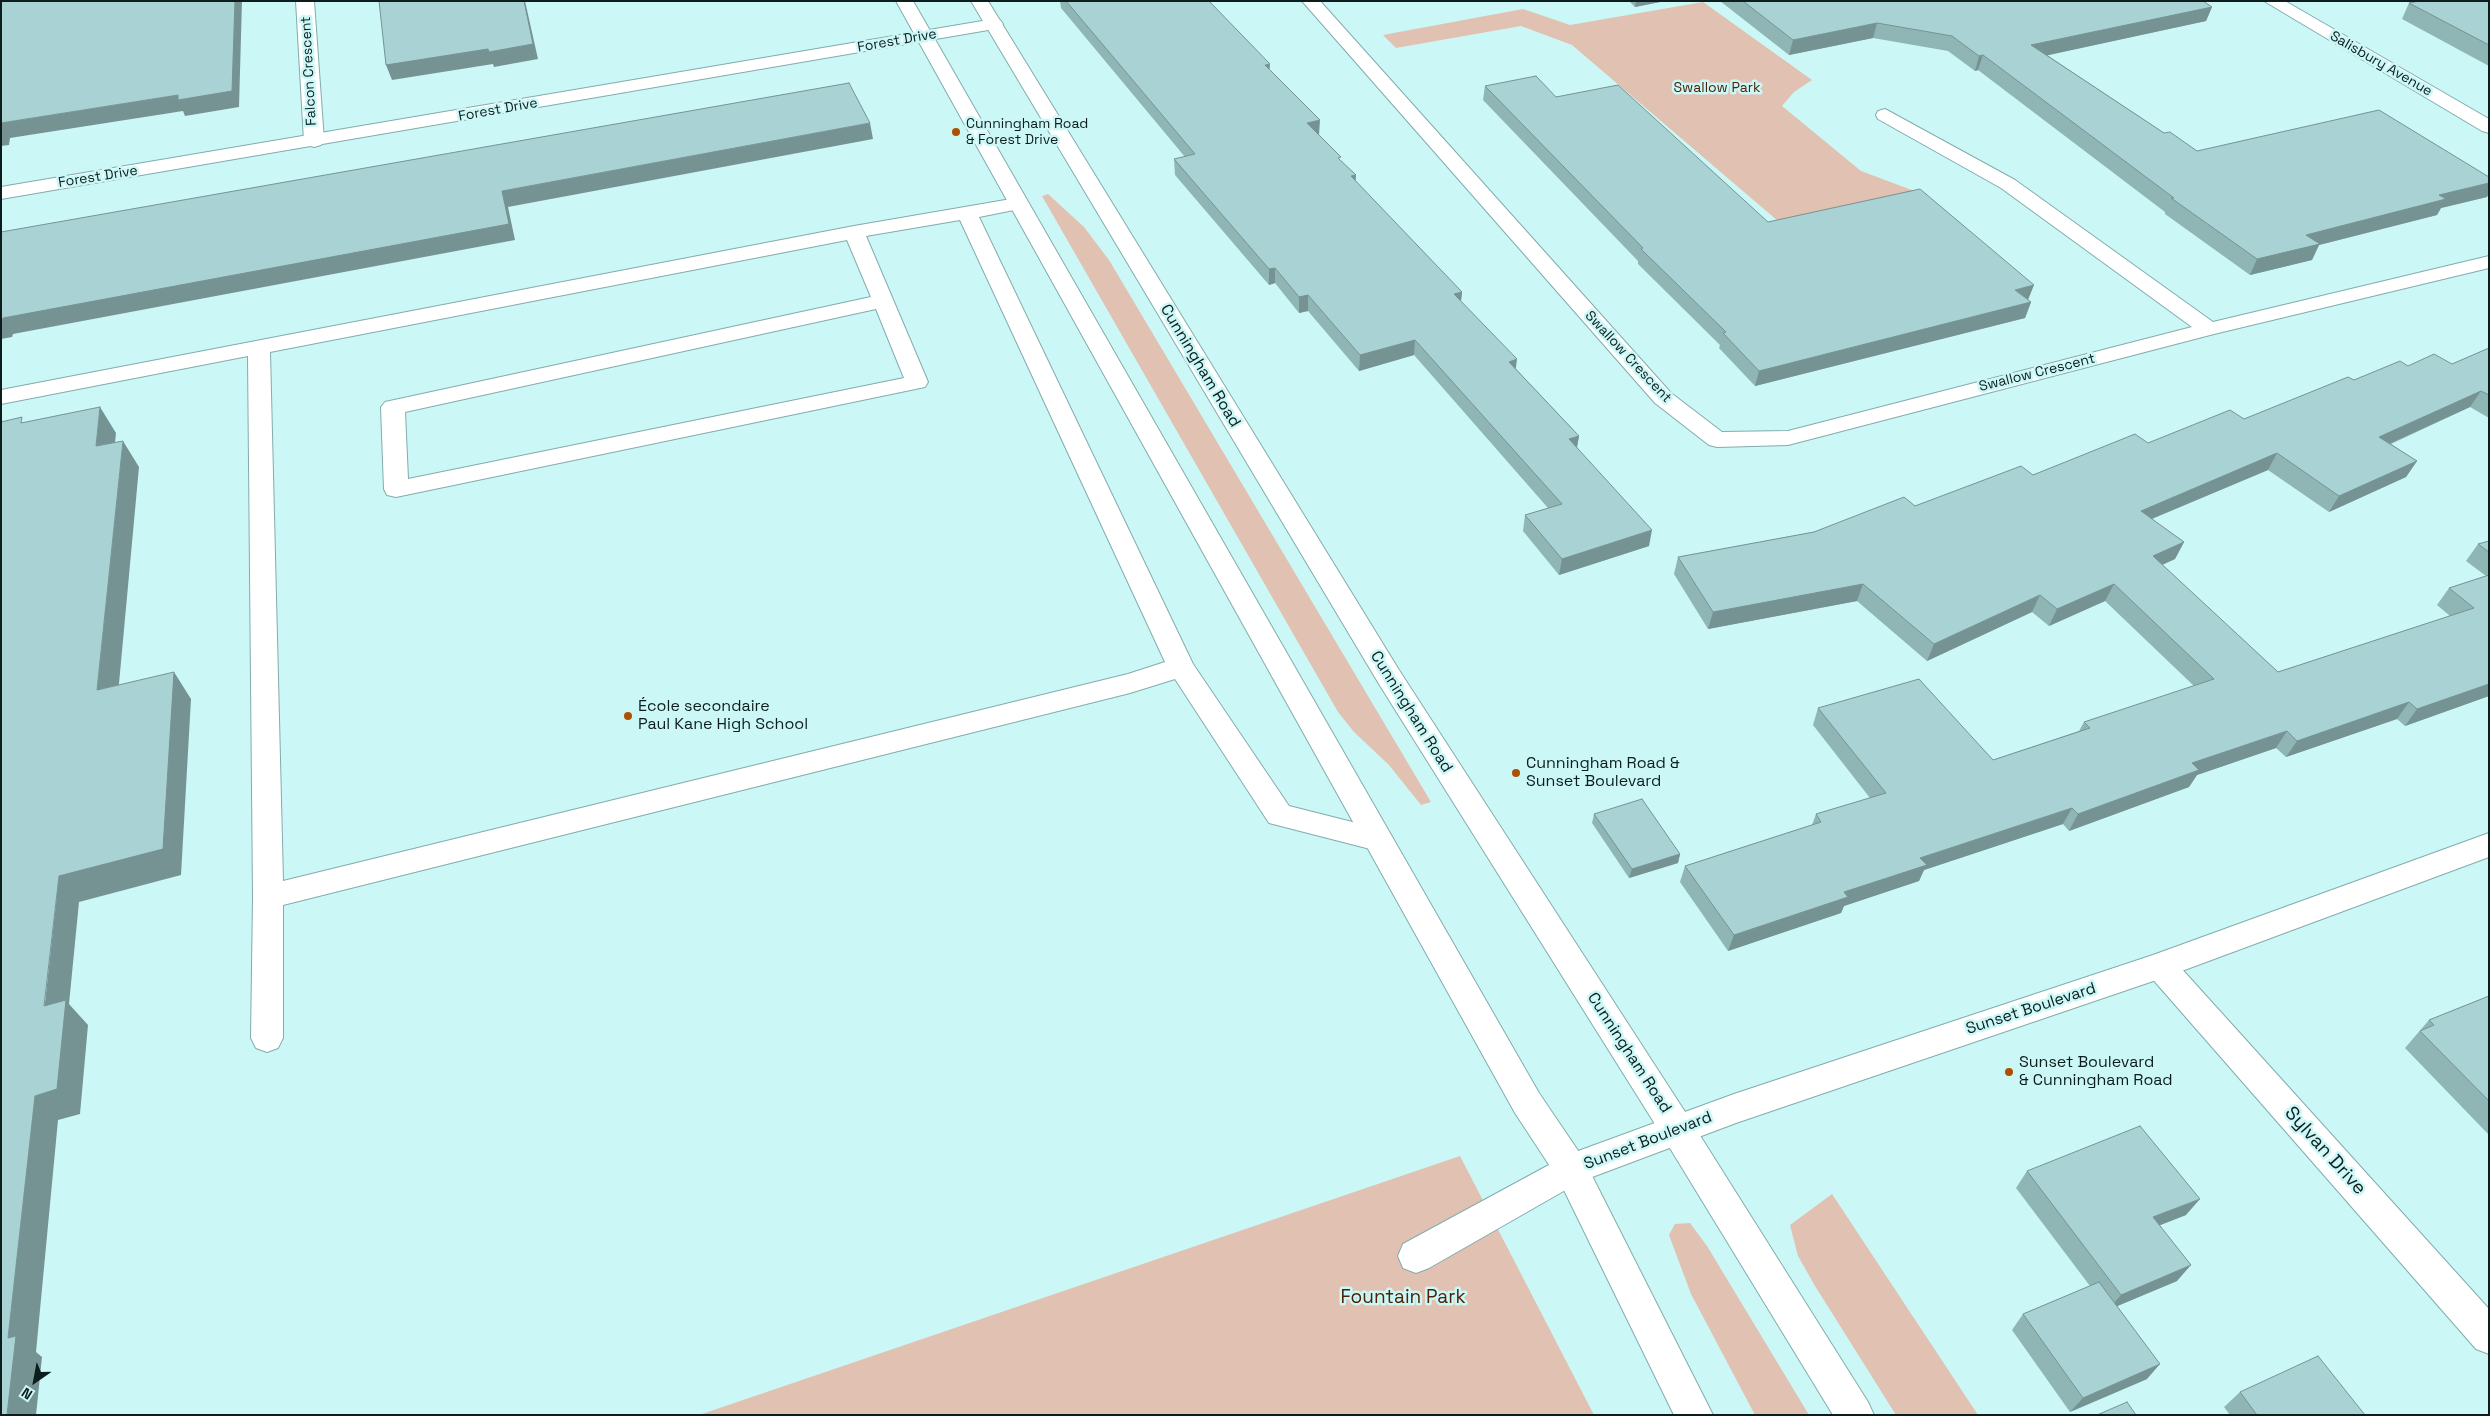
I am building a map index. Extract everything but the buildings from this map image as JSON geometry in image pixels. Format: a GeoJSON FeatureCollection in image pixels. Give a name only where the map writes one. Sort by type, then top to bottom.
{"type":"FeatureCollection","features":[{"type":"Feature","properties":{"kind":"street","name":"Falcon Crescent"},"geometry":{"type":"LineString","coordinates":[[305,1],[314,141]]}},
{"type":"Feature","properties":{"kind":"street"},"geometry":{"type":"LineString","coordinates":[[904,1],[922,37],[1527,1103],[1572,1170],[1694,1415]]}},
{"type":"Feature","properties":{"kind":"street","name":"Cunningham Road"},"geometry":{"type":"LineString","coordinates":[[979,1],[1388,677],[1677,1128],[1855,1415]]}},
{"type":"Feature","properties":{"kind":"street","name":"Swallow Crescent"},"geometry":{"type":"LineString","coordinates":[[1310,1],[1663,398],[1717,440],[1788,438],[2209,329],[2489,262]]}},
{"type":"Feature","properties":{"kind":"street","name":"Salisbury Avenue"},"geometry":{"type":"LineString","coordinates":[[2272,1],[2489,127]]}},
{"type":"Feature","properties":{"kind":"street","name":"Forest Drive"},"geometry":{"type":"LineString","coordinates":[[1,193],[994,24]]}},
{"type":"Feature","properties":{"kind":"street"},"geometry":{"type":"LineString","coordinates":[[1885,115],[2008,184],[2209,329]]}},
{"type":"Feature","properties":{"kind":"street"},"geometry":{"type":"LineString","coordinates":[[1,397],[854,232],[1017,204]]}},
{"type":"Feature","properties":{"kind":"street"},"geometry":{"type":"LineString","coordinates":[[967,212],[1181,667],[1279,815],[1378,839]]}},
{"type":"Feature","properties":{"kind":"street"},"geometry":{"type":"LineString","coordinates":[[854,232],[883,301],[917,382],[396,489],[393,408],[883,301]]}},
{"type":"Feature","properties":{"kind":"street"},"geometry":{"type":"LineString","coordinates":[[259,348],[268,898],[267,1038]]}},
{"type":"Feature","properties":{"kind":"street"},"geometry":{"type":"LineString","coordinates":[[268,898],[1130,682],[1181,667]]}},
{"type":"Feature","properties":{"kind":"street","name":"Sunset Boulevard"},"geometry":{"type":"LineString","coordinates":[[1416,1256],[1572,1170],[1677,1128],[2160,966],[2489,845]]}},
{"type":"Feature","properties":{"kind":"street","name":"Sylvan Drive"},"geometry":{"type":"LineString","coordinates":[[2160,966],[2489,1336]]}},
{"type":"Feature","properties":{"kind":"green space","name":"Swallow Park"},"geometry":{"type":"Polygon","coordinates":[[[1703,2],[1812,80],[1794,92],[1782,106],[1861,171],[1917,192],[1785,227],[1572,45],[1521,26],[1396,48],[1383,35],[1523,9],[1570,25],[1703,2]]]}},
{"type":"Feature","properties":{"kind":"green space"},"geometry":{"type":"Polygon","coordinates":[[[1048,194],[1084,227],[1109,260],[1431,802],[1421,805],[1389,765],[1354,732],[1338,712],[1042,196],[1048,194]]]}},
{"type":"Feature","properties":{"kind":"green space","name":"Fountain Park"},"geometry":{"type":"Polygon","coordinates":[[[1460,1156],[1594,1415],[699,1415],[1460,1156]]]}},
{"type":"Feature","properties":{"kind":"green space"},"geometry":{"type":"Polygon","coordinates":[[[1832,1194],[1978,1415],[1896,1415],[1798,1256],[1790,1225],[1832,1194]]]}},
{"type":"Feature","properties":{"kind":"green space"},"geometry":{"type":"Polygon","coordinates":[[[1690,1223],[1707,1246],[1809,1415],[1755,1415],[1691,1294],[1669,1235],[1675,1224],[1690,1223]]]}},
{"type":"Feature","properties":{"kind":"place","name":"Cunningham Road & Forest Drive"},"geometry":{"type":"Point","coordinates":[956,132]}},
{"type":"Feature","properties":{"kind":"place","name":"École secondaire Paul Kane High School"},"geometry":{"type":"Point","coordinates":[628,716]}},
{"type":"Feature","properties":{"kind":"place","name":"Cunningham Road & Sunset Boulevard"},"geometry":{"type":"Point","coordinates":[1516,773]}},
{"type":"Feature","properties":{"kind":"place","name":"Sunset Boulevard & Cunningham Road"},"geometry":{"type":"Point","coordinates":[2009,1072]}}]}
